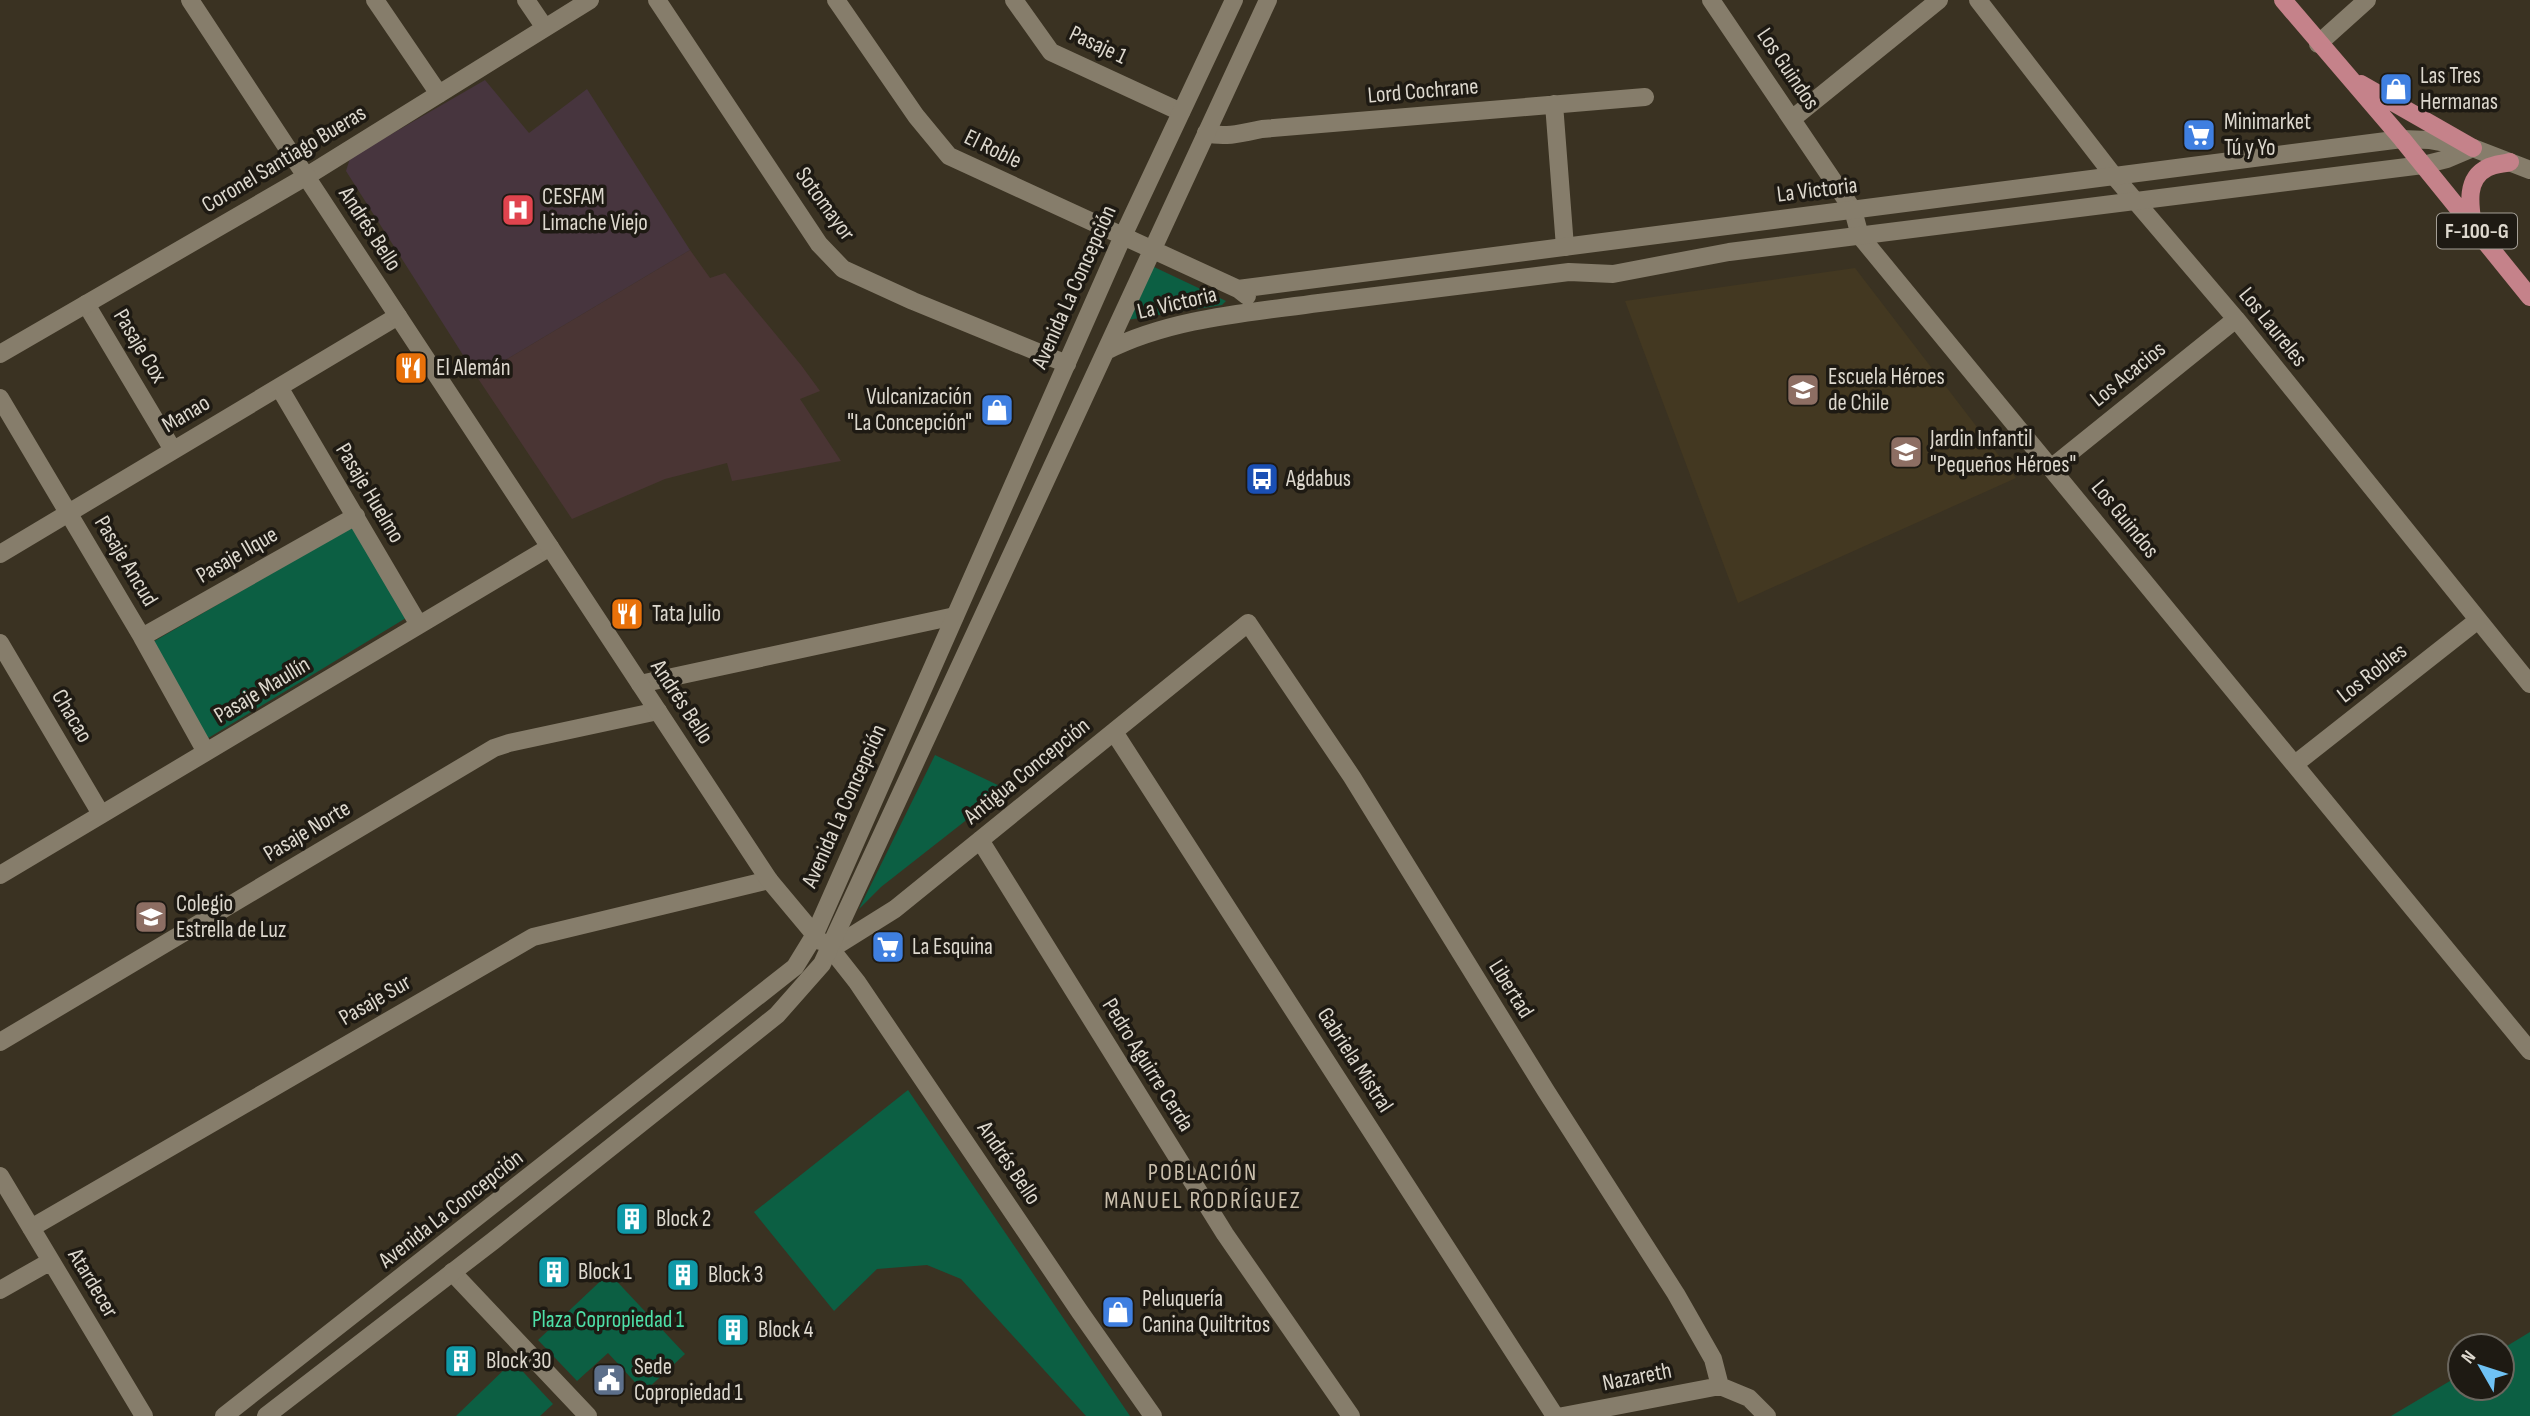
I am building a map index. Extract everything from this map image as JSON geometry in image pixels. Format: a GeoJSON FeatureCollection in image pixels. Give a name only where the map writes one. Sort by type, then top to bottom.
{"type":"FeatureCollection","features":[{"type":"Feature","properties":{"kind":"main road","name":"F-100-G"},"geometry":{"type":"LineString","coordinates":[[2283,0],[2402,139],[2530,297]]}},
{"type":"Feature","properties":{"kind":"main road"},"geometry":{"type":"LineString","coordinates":[[2346,75],[2473,148]]}},
{"type":"Feature","properties":{"kind":"main road"},"geometry":{"type":"LineString","coordinates":[[2473,226],[2470,197],[2475,180],[2486,169],[2510,162]]}},
{"type":"Feature","properties":{"kind":"street","name":"Andrés Bello"},"geometry":{"type":"LineString","coordinates":[[190,0],[769,880],[814,936],[831,949],[857,982],[1153,1416]]}},
{"type":"Feature","properties":{"kind":"street"},"geometry":{"type":"LineString","coordinates":[[375,0],[439,94]]}},
{"type":"Feature","properties":{"kind":"street"},"geometry":{"type":"LineString","coordinates":[[526,0],[545,28]]}},
{"type":"Feature","properties":{"kind":"street","name":"Coronel Santiago Bueras"},"geometry":{"type":"LineString","coordinates":[[0,354],[307,176],[590,0]]}},
{"type":"Feature","properties":{"kind":"street","name":"Sotomayor"},"geometry":{"type":"LineString","coordinates":[[657,0],[820,244],[843,268],[913,301],[1067,364]]}},
{"type":"Feature","properties":{"kind":"street","name":"El Roble"},"geometry":{"type":"LineString","coordinates":[[836,0],[916,116],[949,156],[1153,248]]}},
{"type":"Feature","properties":{"kind":"street","name":"Pasaje 1"},"geometry":{"type":"LineString","coordinates":[[1014,0],[1051,52],[1181,112]]}},
{"type":"Feature","properties":{"kind":"street","name":"Avenida La Concepción"},"geometry":{"type":"LineString","coordinates":[[266,1416],[777,1015],[808,982],[831,949],[1268,0]]}},
{"type":"Feature","properties":{"kind":"street","name":"Los Guindos"},"geometry":{"type":"LineString","coordinates":[[1711,0],[1853,210],[1860,236],[2530,1051]]}},
{"type":"Feature","properties":{"kind":"street"},"geometry":{"type":"LineString","coordinates":[[1792,119],[1939,0]]}},
{"type":"Feature","properties":{"kind":"street","name":"Los Laureles"},"geometry":{"type":"LineString","coordinates":[[1978,0],[2114,176],[2236,319],[2530,684]]}},
{"type":"Feature","properties":{"kind":"street"},"geometry":{"type":"LineString","coordinates":[[2318,44],[2367,0]]}},
{"type":"Feature","properties":{"kind":"street","name":"Avenida La Concepción"},"geometry":{"type":"LineString","coordinates":[[224,1416],[785,978],[795,967],[814,936],[1123,236],[1230,1]]}},
{"type":"Feature","properties":{"kind":"street","name":"Lord Cochrane"},"geometry":{"type":"LineString","coordinates":[[1206,133],[1216,136],[1234,135],[1262,129],[1645,97]]}},
{"type":"Feature","properties":{"kind":"street"},"geometry":{"type":"LineString","coordinates":[[1554,104],[1565,247]]}},
{"type":"Feature","properties":{"kind":"street","name":"La Victoria"},"geometry":{"type":"LineString","coordinates":[[1238,289],[2402,139],[2429,140],[2473,148],[2530,170]]}},
{"type":"Feature","properties":{"kind":"street","name":"La Victoria"},"geometry":{"type":"LineString","coordinates":[[1106,351],[1140,335],[1176,325],[1262,310],[1569,272],[1614,274],[1729,252],[2423,165],[2473,148]]}},
{"type":"Feature","properties":{"kind":"street","name":"La Victoria"},"geometry":{"type":"LineString","coordinates":[[1153,248],[1238,289],[1262,310]]}},
{"type":"Feature","properties":{"kind":"street","name":"Pasaje Cox"},"geometry":{"type":"LineString","coordinates":[[86,304],[173,450]]}},
{"type":"Feature","properties":{"kind":"street","name":"Manao"},"geometry":{"type":"LineString","coordinates":[[0,554],[398,316]]}},
{"type":"Feature","properties":{"kind":"street","name":"Los Acacios"},"geometry":{"type":"LineString","coordinates":[[2051,467],[2236,319]]}},
{"type":"Feature","properties":{"kind":"street","name":"Pasaje Huelmo"},"geometry":{"type":"LineString","coordinates":[[279,387],[419,625]]}},
{"type":"Feature","properties":{"kind":"street","name":"Pasaje Ancud"},"geometry":{"type":"LineString","coordinates":[[0,398],[142,637],[206,752]]}},
{"type":"Feature","properties":{"kind":"street","name":"Pasaje Ilque"},"geometry":{"type":"LineString","coordinates":[[142,637],[356,516]]}},
{"type":"Feature","properties":{"kind":"street","name":"Pasaje Maullín"},"geometry":{"type":"LineString","coordinates":[[0,875],[550,547]]}},
{"type":"Feature","properties":{"kind":"street"},"geometry":{"type":"LineString","coordinates":[[640,684],[955,616]]}},
{"type":"Feature","properties":{"kind":"street","name":"Los Robles"},"geometry":{"type":"LineString","coordinates":[[2295,764],[2479,620]]}},
{"type":"Feature","properties":{"kind":"street","name":"Antigua Concepción"},"geometry":{"type":"LineString","coordinates":[[831,949],[895,909],[1248,623]]}},
{"type":"Feature","properties":{"kind":"street","name":"Libertad"},"geometry":{"type":"LineString","coordinates":[[1248,623],[1352,777],[1675,1294],[1713,1359],[1720,1386]]}},
{"type":"Feature","properties":{"kind":"street","name":"Chacao"},"geometry":{"type":"LineString","coordinates":[[0,643],[102,814]]}},
{"type":"Feature","properties":{"kind":"street","name":"Pasaje Norte"},"geometry":{"type":"LineString","coordinates":[[0,1042],[494,748],[658,711]]}},
{"type":"Feature","properties":{"kind":"street","name":"Gabriela Mistral"},"geometry":{"type":"LineString","coordinates":[[1114,732],[1555,1416]]}},
{"type":"Feature","properties":{"kind":"street","name":"Pedro Aguirre Cerda"},"geometry":{"type":"LineString","coordinates":[[980,840],[1217,1223],[1351,1416]]}},
{"type":"Feature","properties":{"kind":"street","name":"Pasaje Sur"},"geometry":{"type":"LineString","coordinates":[[31,1228],[533,937],[769,880]]}},
{"type":"Feature","properties":{"kind":"street","name":"Atardecer"},"geometry":{"type":"LineString","coordinates":[[0,1176],[144,1416]]}},
{"type":"Feature","properties":{"kind":"street"},"geometry":{"type":"LineString","coordinates":[[0,1290],[51,1261]]}},
{"type":"Feature","properties":{"kind":"street"},"geometry":{"type":"LineString","coordinates":[[452,1272],[588,1416]]}},
{"type":"Feature","properties":{"kind":"street"},"geometry":{"type":"LineString","coordinates":[[1720,1386],[1749,1398],[1767,1416]]}},
{"type":"Feature","properties":{"kind":"street","name":"Nazareth"},"geometry":{"type":"LineString","coordinates":[[1563,1416],[1720,1386]]}},
{"type":"Feature","properties":{"kind":"shaded area","name":"CESFAM Limache Viejo"},"geometry":{"type":"Polygon","coordinates":[[[485,80],[529,133],[587,89],[690,250],[477,377],[346,171],[350,158],[485,80]]]}},
{"type":"Feature","properties":{"kind":"shaded area"},"geometry":{"type":"Polygon","coordinates":[[[690,250],[710,278],[725,273],[820,391],[800,399],[841,461],[732,481],[727,463],[665,479],[572,519],[477,377],[690,250]]]}},
{"type":"Feature","properties":{"kind":"shaded area","name":"Escuela Héroes de Chile"},"geometry":{"type":"Polygon","coordinates":[[[1855,268],[2016,478],[1738,603],[1625,301],[1855,268]]]}},
{"type":"Feature","properties":{"kind":"green space"},"geometry":{"type":"Polygon","coordinates":[[[1152,266],[1226,301],[1222,305],[1127,320],[1152,266]]]}},
{"type":"Feature","properties":{"kind":"green space"},"geometry":{"type":"Polygon","coordinates":[[[352,527],[406,618],[205,740],[151,643],[352,527]]]}},
{"type":"Feature","properties":{"kind":"green space"},"geometry":{"type":"Polygon","coordinates":[[[935,755],[1006,789],[881,887],[859,909],[935,755]]]}},
{"type":"Feature","properties":{"kind":"green space"},"geometry":{"type":"Polygon","coordinates":[[[908,1090],[1130,1416],[1086,1416],[961,1279],[927,1265],[877,1269],[834,1311],[754,1212],[908,1090]]]}},
{"type":"Feature","properties":{"kind":"green space","name":"Plaza Copropiedad 1"},"geometry":{"type":"Polygon","coordinates":[[[609,1273],[685,1354],[644,1392],[608,1353],[577,1381],[538,1340],[609,1273]]]}},
{"type":"Feature","properties":{"kind":"green space"},"geometry":{"type":"Polygon","coordinates":[[[2530,1332],[2530,1416],[2391,1416],[2446,1383],[2446,1402],[2516,1402],[2516,1340],[2530,1332]]]}},
{"type":"Feature","properties":{"kind":"green space"},"geometry":{"type":"Polygon","coordinates":[[[513,1361],[553,1404],[540,1416],[456,1416],[513,1361]]]}},
{"type":"Feature","properties":{"kind":"place","name":"Las Tres Hermanas"},"geometry":{"type":"Point","coordinates":[2396,89]}},
{"type":"Feature","properties":{"kind":"place","name":"Minimarket Tú y Yo"},"geometry":{"type":"Point","coordinates":[2199,135]}},
{"type":"Feature","properties":{"kind":"place","name":"CESFAM Limache Viejo"},"geometry":{"type":"Point","coordinates":[518,210]}},
{"type":"Feature","properties":{"kind":"place","name":"El Alemán"},"geometry":{"type":"Point","coordinates":[411,368]}},
{"type":"Feature","properties":{"kind":"place","name":"Escuela Héroes de Chile"},"geometry":{"type":"Point","coordinates":[1803,390]}},
{"type":"Feature","properties":{"kind":"place","name":"Vulcanización \"La Concepción\""},"geometry":{"type":"Point","coordinates":[997,410]}},
{"type":"Feature","properties":{"kind":"place","name":"Jardin Infantil \"Pequeños Héroes\""},"geometry":{"type":"Point","coordinates":[1906,452]}},
{"type":"Feature","properties":{"kind":"place","name":"Agdabus"},"geometry":{"type":"Point","coordinates":[1262,479]}},
{"type":"Feature","properties":{"kind":"place","name":"Tata Julio"},"geometry":{"type":"Point","coordinates":[627,614]}},
{"type":"Feature","properties":{"kind":"place","name":"Colegio Estrella de Luz"},"geometry":{"type":"Point","coordinates":[151,917]}},
{"type":"Feature","properties":{"kind":"place","name":"La Esquina"},"geometry":{"type":"Point","coordinates":[888,947]}},
{"type":"Feature","properties":{"kind":"place","name":"Block 2"},"geometry":{"type":"Point","coordinates":[632,1219]}},
{"type":"Feature","properties":{"kind":"place","name":"Block 1"},"geometry":{"type":"Point","coordinates":[554,1272]}},
{"type":"Feature","properties":{"kind":"place","name":"Block 3"},"geometry":{"type":"Point","coordinates":[683,1275]}},
{"type":"Feature","properties":{"kind":"place","name":"Peluquería Canina Quiltritos"},"geometry":{"type":"Point","coordinates":[1118,1312]}},
{"type":"Feature","properties":{"kind":"place","name":"Block 4"},"geometry":{"type":"Point","coordinates":[733,1330]}},
{"type":"Feature","properties":{"kind":"place","name":"Block 30"},"geometry":{"type":"Point","coordinates":[461,1361]}},
{"type":"Feature","properties":{"kind":"place","name":"Sede Copropiedad 1"},"geometry":{"type":"Point","coordinates":[609,1380]}},
{"type":"Feature","properties":{"kind":"district","name":"POBLACIÓN MANUEL RODRÍGUEZ"},"geometry":{"type":"Point","coordinates":[1203,1186]}}]}
